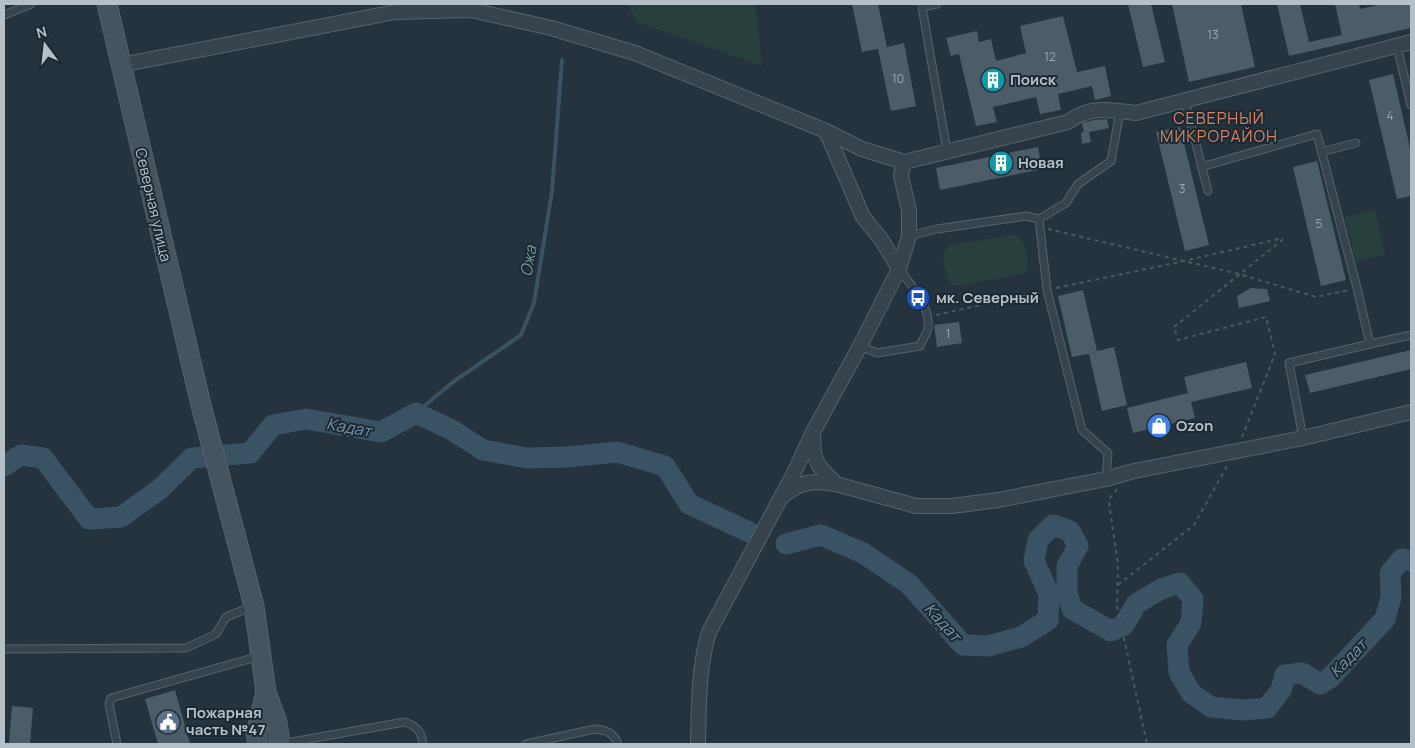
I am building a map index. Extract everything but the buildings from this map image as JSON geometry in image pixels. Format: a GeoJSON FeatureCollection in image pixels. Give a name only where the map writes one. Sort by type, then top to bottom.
{"type":"FeatureCollection","features":[{"type":"Feature","properties":{"kind":"street","name":"Северная улица"},"geometry":{"type":"LineString","coordinates":[[107,4],[201,406],[254,606]]}},
{"type":"Feature","properties":{"kind":"street"},"geometry":{"type":"LineString","coordinates":[[121,65],[395,12],[471,10],[550,28],[635,53],[826,131],[862,149],[904,162],[1068,122],[1079,113],[1101,110],[1136,113],[1411,42]]}},
{"type":"Feature","properties":{"kind":"street"},"geometry":{"type":"LineString","coordinates":[[826,131],[863,216],[882,239],[899,269]]}},
{"type":"Feature","properties":{"kind":"street"},"geometry":{"type":"LineString","coordinates":[[698,744],[700,673],[702,654],[709,632],[899,269],[909,236],[909,210],[901,176],[904,162]]}},
{"type":"Feature","properties":{"kind":"street"},"geometry":{"type":"LineString","coordinates":[[781,497],[792,488],[811,481],[836,484],[916,506],[952,506],[998,500],[1303,438],[1411,412]]}},
{"type":"Feature","properties":{"kind":"street"},"geometry":{"type":"LineString","coordinates":[[813,432],[814,454],[819,466],[836,484]]}},
{"type":"Feature","properties":{"kind":"street"},"geometry":{"type":"LineString","coordinates":[[254,606],[266,692],[277,722],[280,744]]}},
{"type":"Feature","properties":{"kind":"street"},"geometry":{"type":"LineString","coordinates":[[258,744],[256,733],[266,692]]}},
{"type":"Feature","properties":{"kind":"lane"},"geometry":{"type":"LineString","coordinates":[[4,15],[31,4]]}},
{"type":"Feature","properties":{"kind":"lane"},"geometry":{"type":"LineString","coordinates":[[937,4],[922,7],[947,151]]}},
{"type":"Feature","properties":{"kind":"lane"},"geometry":{"type":"LineString","coordinates":[[1396,46],[1411,105]]}},
{"type":"Feature","properties":{"kind":"lane"},"geometry":{"type":"LineString","coordinates":[[1185,100],[1208,192]]}},
{"type":"Feature","properties":{"kind":"lane"},"geometry":{"type":"LineString","coordinates":[[909,236],[937,229],[1026,216],[1039,219],[1066,203],[1078,184],[1111,161],[1120,112]]}},
{"type":"Feature","properties":{"kind":"lane"},"geometry":{"type":"LineString","coordinates":[[1201,167],[1317,134],[1370,344]]}},
{"type":"Feature","properties":{"kind":"lane"},"geometry":{"type":"LineString","coordinates":[[1321,152],[1356,143]]}},
{"type":"Feature","properties":{"kind":"lane"},"geometry":{"type":"LineString","coordinates":[[1039,219],[1047,290],[1082,430],[1108,453],[1106,479]]}},
{"type":"Feature","properties":{"kind":"lane"},"geometry":{"type":"LineString","coordinates":[[860,346],[877,354],[920,346],[928,329],[928,317],[924,305],[899,269]]}},
{"type":"Feature","properties":{"kind":"lane"},"geometry":{"type":"LineString","coordinates":[[1303,438],[1288,363],[1411,335]]}},
{"type":"Feature","properties":{"kind":"lane"},"geometry":{"type":"LineString","coordinates":[[4,649],[186,648],[216,634],[226,617],[254,606]]}},
{"type":"Feature","properties":{"kind":"lane"},"geometry":{"type":"LineString","coordinates":[[117,744],[109,704],[112,698],[261,656]]}},
{"type":"Feature","properties":{"kind":"lane"},"geometry":{"type":"LineString","coordinates":[[280,744],[404,722],[415,725],[422,733],[423,744]]}},
{"type":"Feature","properties":{"kind":"lane"},"geometry":{"type":"LineString","coordinates":[[526,744],[595,729],[613,734],[618,744]]}},
{"type":"Feature","properties":{"kind":"path"},"geometry":{"type":"LineString","coordinates":[[1041,228],[1239,274],[1316,297],[1357,288]]}},
{"type":"Feature","properties":{"kind":"path"},"geometry":{"type":"LineString","coordinates":[[928,317],[1286,237],[1174,327],[1178,340],[1266,317],[1275,354],[1236,451],[1194,525],[1118,586]]}},
{"type":"Feature","properties":{"kind":"path"},"geometry":{"type":"LineString","coordinates":[[1134,471],[1110,498],[1118,564],[1117,606],[1147,744]]}},
{"type":"Feature","properties":{"kind":"green space"},"geometry":{"type":"Polygon","coordinates":[[[627,4],[755,4],[762,66],[637,22],[627,4]]]}},
{"type":"Feature","properties":{"kind":"green space"},"geometry":{"type":"Polygon","coordinates":[[[1375,210],[1385,255],[1356,262],[1345,217],[1375,210]]]}},
{"type":"Feature","properties":{"kind":"green space"},"geometry":{"type":"Polygon","coordinates":[[[1011,235],[1018,236],[1023,243],[1027,257],[1027,271],[1022,274],[960,286],[952,285],[948,279],[943,256],[950,245],[1011,235]]]}},
{"type":"Feature","properties":{"kind":"waterway","name":"Ожа"},"geometry":{"type":"LineString","coordinates":[[416,413],[453,382],[521,335],[534,303],[552,191],[562,60]]}},
{"type":"Feature","properties":{"kind":"waterway","name":"Кадат"},"geometry":{"type":"LineString","coordinates":[[4,466],[21,455],[43,458],[89,519],[121,517],[160,489],[192,458],[250,453],[273,425],[306,419],[381,432],[416,413],[452,430],[483,450],[527,458],[567,457],[617,452],[665,466],[689,504],[749,532]]}},
{"type":"Feature","properties":{"kind":"waterway","name":"Кадат"},"geometry":{"type":"LineString","coordinates":[[786,544],[821,535],[863,553],[909,584],[963,645],[988,646],[1021,637],[1048,620],[1049,594],[1034,561],[1038,540],[1053,525],[1070,531],[1078,546],[1067,566],[1067,593],[1072,609],[1111,631],[1124,625],[1136,604],[1161,589],[1180,583],[1193,599],[1191,623],[1177,645],[1179,672],[1191,693],[1211,707],[1242,710],[1267,708],[1281,690],[1285,675],[1302,673],[1320,684],[1330,678],[1385,619],[1391,597],[1390,573],[1402,559],[1411,561]]}},
{"type":"Feature","properties":{"kind":"place","name":"Поиск"},"geometry":{"type":"Point","coordinates":[993,80]}},
{"type":"Feature","properties":{"kind":"place","name":"Новая"},"geometry":{"type":"Point","coordinates":[1001,163]}},
{"type":"Feature","properties":{"kind":"place","name":"мк. Северный"},"geometry":{"type":"Point","coordinates":[918,298]}},
{"type":"Feature","properties":{"kind":"place","name":"Ozon"},"geometry":{"type":"Point","coordinates":[1159,426]}},
{"type":"Feature","properties":{"kind":"place","name":"Пожарная часть №47"},"geometry":{"type":"Point","coordinates":[168,722]}},
{"type":"Feature","properties":{"kind":"district","name":"СЕВЕРНЫЙ МИКРОРАЙОН"},"geometry":{"type":"Point","coordinates":[1219,127]}}]}
